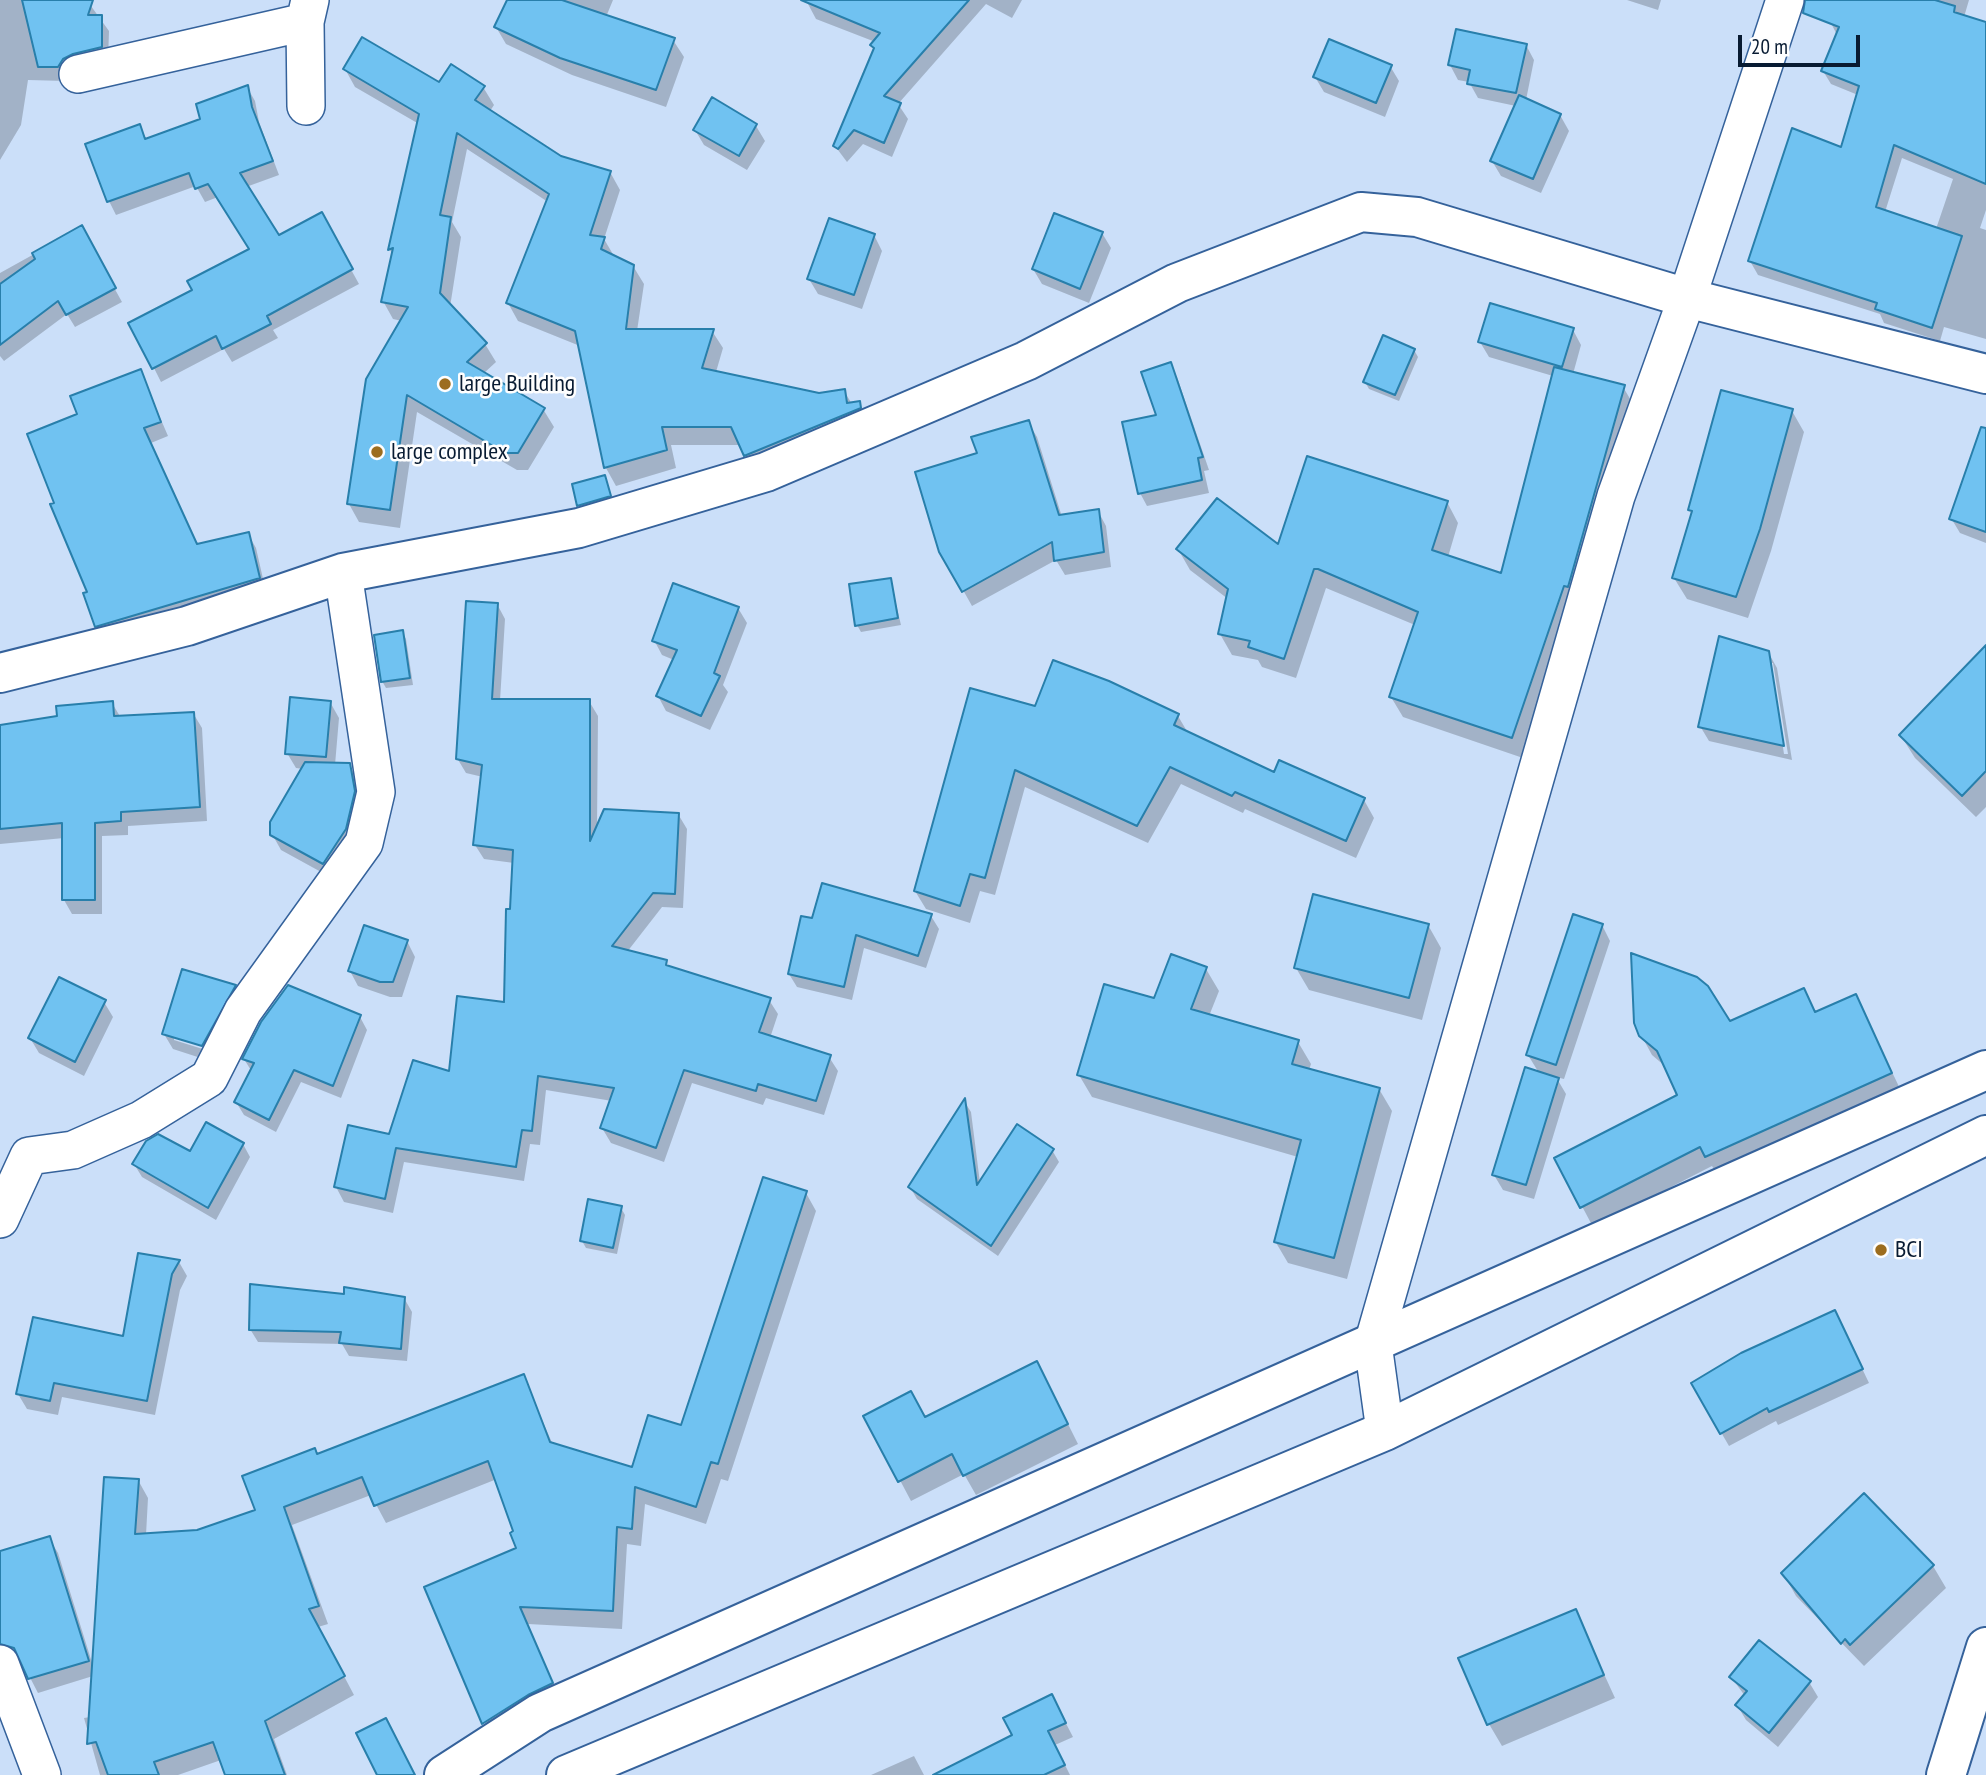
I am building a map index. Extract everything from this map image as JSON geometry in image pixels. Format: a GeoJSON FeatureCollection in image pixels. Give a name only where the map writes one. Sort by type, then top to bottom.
{"type":"FeatureCollection","features":[{"type":"Feature","properties":{"kind":"main road"},"geometry":{"type":"LineString","coordinates":[[0,673],[187,626],[342,573],[579,528],[766,472],[1026,361],[1177,283],[1361,212],[1417,217],[1687,298],[1986,373]]}},
{"type":"Feature","properties":{"kind":"main road"},"geometry":{"type":"LineString","coordinates":[[444,1775],[540,1713],[1986,1070]]}},
{"type":"Feature","properties":{"kind":"main road"},"geometry":{"type":"LineString","coordinates":[[566,1775],[1385,1431],[1986,1135]]}},
{"type":"Feature","properties":{"kind":"main road"},"geometry":{"type":"LineString","coordinates":[[1946,1775],[1986,1647]]}},
{"type":"Feature","properties":{"kind":"street"},"geometry":{"type":"LineString","coordinates":[[1385,1431],[1373,1344],[1616,496],[1687,298],[1785,0]]}},
{"type":"Feature","properties":{"kind":"street"},"geometry":{"type":"LineString","coordinates":[[78,74],[307,11],[306,106]]}},
{"type":"Feature","properties":{"kind":"street"},"geometry":{"type":"LineString","coordinates":[[0,1219],[29,1156],[73,1150],[141,1119],[209,1078],[243,1011],[364,843],[376,792],[342,573]]}},
{"type":"Feature","properties":{"kind":"street"},"geometry":{"type":"LineString","coordinates":[[0,1664],[42,1775]]}},
{"type":"Feature","properties":{"kind":"building"},"geometry":{"type":"Polygon","coordinates":[[[22,0],[93,0],[88,15],[102,15],[102,47],[73,54],[63,59],[58,67],[38,67],[22,0]]]}},
{"type":"Feature","properties":{"kind":"building"},"geometry":{"type":"Polygon","coordinates":[[[507,0],[562,0],[675,38],[656,90],[560,58],[494,27],[507,0]]]}},
{"type":"Feature","properties":{"kind":"building"},"geometry":{"type":"Polygon","coordinates":[[[801,0],[969,0],[884,96],[901,103],[884,143],[854,130],[838,149],[833,146],[874,48],[870,45],[880,33],[801,0]]]}},
{"type":"Feature","properties":{"kind":"building"},"geometry":{"type":"Polygon","coordinates":[[[1805,0],[1935,0],[1955,6],[1954,12],[1986,22],[1986,184],[1894,145],[1876,207],[1962,236],[1932,328],[1875,309],[1877,303],[1748,261],[1792,128],[1841,147],[1859,86],[1821,71],[1839,27],[1803,13],[1805,0]]]}},
{"type":"Feature","properties":{"kind":"building"},"geometry":{"type":"Polygon","coordinates":[[[1456,29],[1527,44],[1516,93],[1467,84],[1470,70],[1448,65],[1456,29]]]}},
{"type":"Feature","properties":{"kind":"building"},"geometry":{"type":"Polygon","coordinates":[[[362,37],[439,82],[451,64],[485,86],[475,100],[561,156],[611,171],[590,235],[605,237],[601,249],[634,265],[626,329],[714,329],[702,368],[819,393],[845,389],[847,403],[860,401],[861,408],[744,456],[731,427],[662,427],[667,450],[604,468],[575,331],[506,303],[549,194],[457,133],[440,215],[451,217],[440,293],[487,343],[467,362],[545,408],[518,453],[505,453],[407,395],[390,510],[347,504],[366,379],[408,307],[381,302],[393,248],[388,250],[419,114],[343,69],[362,37]]]}},
{"type":"Feature","properties":{"kind":"building"},"geometry":{"type":"Polygon","coordinates":[[[1329,39],[1392,65],[1376,103],[1313,77],[1329,39]]]}},
{"type":"Feature","properties":{"kind":"building"},"geometry":{"type":"Polygon","coordinates":[[[248,85],[252,107],[273,161],[240,173],[279,235],[322,212],[353,269],[267,316],[271,324],[222,349],[216,336],[152,369],[128,323],[192,290],[187,281],[249,249],[208,184],[195,189],[189,173],[107,202],[85,144],[140,124],[145,139],[200,119],[196,104],[248,85]]]}},
{"type":"Feature","properties":{"kind":"building"},"geometry":{"type":"Polygon","coordinates":[[[1519,95],[1561,114],[1533,179],[1490,161],[1519,95]]]}},
{"type":"Feature","properties":{"kind":"building"},"geometry":{"type":"Polygon","coordinates":[[[712,97],[757,124],[739,156],[693,130],[712,97]]]}},
{"type":"Feature","properties":{"kind":"building"},"geometry":{"type":"Polygon","coordinates":[[[1054,213],[1103,232],[1080,289],[1032,269],[1054,213]]]}},
{"type":"Feature","properties":{"kind":"building"},"geometry":{"type":"Polygon","coordinates":[[[829,218],[875,234],[854,295],[807,279],[829,218]]]}},
{"type":"Feature","properties":{"kind":"building"},"geometry":{"type":"Polygon","coordinates":[[[82,225],[116,288],[66,315],[58,301],[0,345],[0,284],[35,259],[32,253],[82,225]]]}},
{"type":"Feature","properties":{"kind":"building"},"geometry":{"type":"Polygon","coordinates":[[[1490,303],[1574,328],[1562,367],[1478,342],[1490,303]]]}},
{"type":"Feature","properties":{"kind":"building"},"geometry":{"type":"Polygon","coordinates":[[[1383,335],[1415,349],[1395,395],[1363,382],[1383,335]]]}},
{"type":"Feature","properties":{"kind":"building"},"geometry":{"type":"Polygon","coordinates":[[[1171,362],[1203,457],[1198,458],[1202,480],[1138,494],[1122,422],[1156,415],[1141,372],[1171,362]]]}},
{"type":"Feature","properties":{"kind":"building"},"geometry":{"type":"Polygon","coordinates":[[[1554,367],[1625,385],[1568,587],[1564,586],[1512,738],[1389,697],[1418,612],[1318,569],[1314,569],[1284,659],[1248,647],[1250,641],[1218,634],[1228,589],[1176,549],[1217,498],[1278,544],[1307,456],[1448,501],[1432,550],[1501,573],[1554,367]]]}},
{"type":"Feature","properties":{"kind":"building"},"geometry":{"type":"Polygon","coordinates":[[[141,369],[161,422],[144,428],[197,544],[249,532],[260,578],[95,627],[83,593],[87,592],[50,504],[54,503],[27,434],[77,414],[70,396],[141,369]]]}},
{"type":"Feature","properties":{"kind":"building"},"geometry":{"type":"Polygon","coordinates":[[[1721,390],[1793,409],[1760,529],[1736,597],[1672,578],[1692,511],[1688,510],[1721,390]]]}},
{"type":"Feature","properties":{"kind":"building"},"geometry":{"type":"Polygon","coordinates":[[[1029,420],[1059,515],[1099,509],[1104,552],[1054,561],[1052,542],[962,592],[939,552],[915,472],[977,453],[971,437],[1029,420]]]}},
{"type":"Feature","properties":{"kind":"building"},"geometry":{"type":"Polygon","coordinates":[[[1981,427],[1986,428],[1986,532],[1949,519],[1981,427]]]}},
{"type":"Feature","properties":{"kind":"building"},"geometry":{"type":"Polygon","coordinates":[[[605,475],[611,496],[577,506],[572,484],[605,475]]]}},
{"type":"Feature","properties":{"kind":"building"},"geometry":{"type":"Polygon","coordinates":[[[891,578],[898,618],[855,626],[849,584],[891,578]]]}},
{"type":"Feature","properties":{"kind":"building"},"geometry":{"type":"Polygon","coordinates":[[[673,583],[739,607],[714,673],[720,676],[701,716],[656,696],[677,650],[652,641],[673,583]]]}},
{"type":"Feature","properties":{"kind":"building"},"geometry":{"type":"Polygon","coordinates":[[[466,601],[498,603],[492,699],[590,699],[590,841],[604,809],[679,813],[675,894],[653,893],[612,946],[667,960],[666,965],[771,998],[759,1032],[831,1055],[816,1101],[758,1084],[756,1091],[684,1070],[656,1148],[600,1128],[614,1088],[538,1076],[532,1131],[522,1130],[516,1167],[396,1148],[385,1199],[334,1187],[348,1125],[389,1134],[413,1060],[449,1071],[457,996],[504,1002],[506,909],[510,909],[513,850],[473,845],[482,765],[456,759],[466,601]]]}},
{"type":"Feature","properties":{"kind":"building"},"geometry":{"type":"Polygon","coordinates":[[[403,630],[410,678],[381,682],[374,635],[403,630]]]}},
{"type":"Feature","properties":{"kind":"building"},"geometry":{"type":"Polygon","coordinates":[[[1719,636],[1769,651],[1784,746],[1698,727],[1719,636]]]}},
{"type":"Feature","properties":{"kind":"building"},"geometry":{"type":"Polygon","coordinates":[[[1986,645],[1986,771],[1962,796],[1899,735],[1986,645]]]}},
{"type":"Feature","properties":{"kind":"building"},"geometry":{"type":"Polygon","coordinates":[[[1053,660],[1109,681],[1179,714],[1174,725],[1274,772],[1279,760],[1365,798],[1346,841],[1235,792],[1232,796],[1170,767],[1137,826],[1015,770],[985,878],[970,874],[960,906],[914,891],[970,688],[1035,706],[1053,660]]]}},
{"type":"Feature","properties":{"kind":"building"},"geometry":{"type":"Polygon","coordinates":[[[290,697],[331,701],[326,757],[285,754],[290,697]]]}},
{"type":"Feature","properties":{"kind":"building"},"geometry":{"type":"Polygon","coordinates":[[[113,701],[114,716],[194,712],[200,807],[121,812],[121,821],[95,823],[95,900],[62,900],[62,823],[0,829],[0,725],[57,716],[56,706],[113,701]]]}},
{"type":"Feature","properties":{"kind":"building"},"geometry":{"type":"Polygon","coordinates":[[[305,762],[350,763],[355,791],[346,829],[323,864],[270,835],[270,822],[305,762]]]}},
{"type":"Feature","properties":{"kind":"building"},"geometry":{"type":"Polygon","coordinates":[[[822,883],[932,914],[918,956],[856,935],[844,987],[788,974],[801,916],[812,918],[822,883]]]}},
{"type":"Feature","properties":{"kind":"building"},"geometry":{"type":"Polygon","coordinates":[[[1313,894],[1429,924],[1409,998],[1294,968],[1313,894]]]}},
{"type":"Feature","properties":{"kind":"building"},"geometry":{"type":"Polygon","coordinates":[[[1573,914],[1603,924],[1556,1065],[1526,1055],[1573,914]]]}},
{"type":"Feature","properties":{"kind":"building"},"geometry":{"type":"Polygon","coordinates":[[[364,925],[408,940],[393,982],[380,982],[348,971],[364,925]]]}},
{"type":"Feature","properties":{"kind":"building"},"geometry":{"type":"Polygon","coordinates":[[[1631,953],[1697,977],[1708,986],[1730,1021],[1804,988],[1815,1012],[1856,994],[1892,1073],[1705,1157],[1700,1147],[1580,1208],[1554,1158],[1677,1095],[1657,1051],[1639,1036],[1634,1023],[1631,953]]]}},
{"type":"Feature","properties":{"kind":"building"},"geometry":{"type":"Polygon","coordinates":[[[1171,954],[1207,967],[1191,1009],[1299,1040],[1292,1064],[1380,1088],[1334,1258],[1274,1242],[1301,1140],[1077,1075],[1104,984],[1154,998],[1171,954]]]}},
{"type":"Feature","properties":{"kind":"building"},"geometry":{"type":"Polygon","coordinates":[[[182,969],[236,985],[202,1046],[162,1034],[182,969]]]}},
{"type":"Feature","properties":{"kind":"building"},"geometry":{"type":"Polygon","coordinates":[[[59,977],[106,1000],[75,1062],[28,1038],[59,977]]]}},
{"type":"Feature","properties":{"kind":"building"},"geometry":{"type":"Polygon","coordinates":[[[288,985],[361,1015],[333,1086],[294,1070],[269,1120],[234,1102],[254,1063],[242,1059],[261,1022],[288,985]]]}},
{"type":"Feature","properties":{"kind":"building"},"geometry":{"type":"Polygon","coordinates":[[[1525,1067],[1559,1078],[1526,1185],[1492,1175],[1525,1067]]]}},
{"type":"Feature","properties":{"kind":"building"},"geometry":{"type":"Polygon","coordinates":[[[965,1098],[977,1185],[1017,1124],[1054,1149],[991,1246],[908,1187],[965,1098]]]}},
{"type":"Feature","properties":{"kind":"building"},"geometry":{"type":"Polygon","coordinates":[[[206,1122],[244,1143],[208,1208],[132,1164],[146,1141],[158,1134],[190,1151],[206,1122]]]}},
{"type":"Feature","properties":{"kind":"building"},"geometry":{"type":"Polygon","coordinates":[[[763,1177],[807,1191],[718,1464],[711,1462],[696,1507],[635,1487],[632,1529],[617,1527],[613,1611],[520,1607],[553,1683],[528,1695],[482,1724],[424,1587],[516,1548],[510,1533],[513,1531],[488,1461],[374,1506],[362,1477],[284,1507],[319,1606],[309,1609],[345,1676],[265,1721],[285,1775],[225,1775],[213,1742],[154,1762],[159,1775],[108,1775],[96,1742],[87,1744],[104,1477],[139,1479],[135,1534],[197,1530],[255,1510],[242,1476],[315,1448],[317,1454],[524,1374],[550,1442],[632,1467],[648,1415],[681,1425],[763,1177]]]}},
{"type":"Feature","properties":{"kind":"building"},"geometry":{"type":"Polygon","coordinates":[[[588,1199],[622,1206],[613,1248],[580,1241],[588,1199]]]}},
{"type":"Feature","properties":{"kind":"building"},"geometry":{"type":"Polygon","coordinates":[[[138,1253],[180,1260],[172,1274],[147,1401],[54,1383],[50,1401],[16,1394],[33,1317],[123,1336],[138,1253]]]}},
{"type":"Feature","properties":{"kind":"building"},"geometry":{"type":"Polygon","coordinates":[[[250,1284],[344,1294],[344,1287],[405,1297],[401,1349],[339,1343],[341,1332],[249,1330],[250,1284]]]}},
{"type":"Feature","properties":{"kind":"building"},"geometry":{"type":"Polygon","coordinates":[[[1835,1310],[1863,1369],[1769,1412],[1767,1408],[1720,1434],[1691,1383],[1741,1353],[1835,1310]]]}},
{"type":"Feature","properties":{"kind":"building"},"geometry":{"type":"Polygon","coordinates":[[[1037,1361],[1068,1424],[963,1476],[952,1454],[898,1482],[863,1416],[911,1391],[925,1417],[1037,1361]]]}},
{"type":"Feature","properties":{"kind":"building"},"geometry":{"type":"Polygon","coordinates":[[[1864,1493],[1934,1565],[1850,1645],[1845,1639],[1841,1644],[1781,1573],[1864,1493]]]}},
{"type":"Feature","properties":{"kind":"building"},"geometry":{"type":"Polygon","coordinates":[[[50,1536],[89,1661],[28,1679],[14,1648],[0,1644],[0,1551],[50,1536]]]}},
{"type":"Feature","properties":{"kind":"building"},"geometry":{"type":"Polygon","coordinates":[[[1576,1609],[1604,1675],[1487,1725],[1458,1658],[1576,1609]]]}},
{"type":"Feature","properties":{"kind":"building"},"geometry":{"type":"Polygon","coordinates":[[[1759,1640],[1811,1681],[1769,1733],[1735,1705],[1747,1691],[1729,1677],[1759,1640]]]}},
{"type":"Feature","properties":{"kind":"building"},"geometry":{"type":"Polygon","coordinates":[[[1052,1694],[1066,1723],[1048,1731],[1065,1765],[1044,1775],[933,1775],[1012,1735],[1003,1718],[1052,1694]]]}},
{"type":"Feature","properties":{"kind":"building"},"geometry":{"type":"Polygon","coordinates":[[[386,1718],[415,1775],[377,1775],[356,1733],[386,1718]]]}},
{"type":"Feature","properties":{"kind":"place","name":"large Building"},"geometry":{"type":"Point","coordinates":[445,384]}},
{"type":"Feature","properties":{"kind":"place","name":"large complex"},"geometry":{"type":"Point","coordinates":[377,452]}},
{"type":"Feature","properties":{"kind":"place","name":"BCI"},"geometry":{"type":"Point","coordinates":[1881,1250]}}]}
